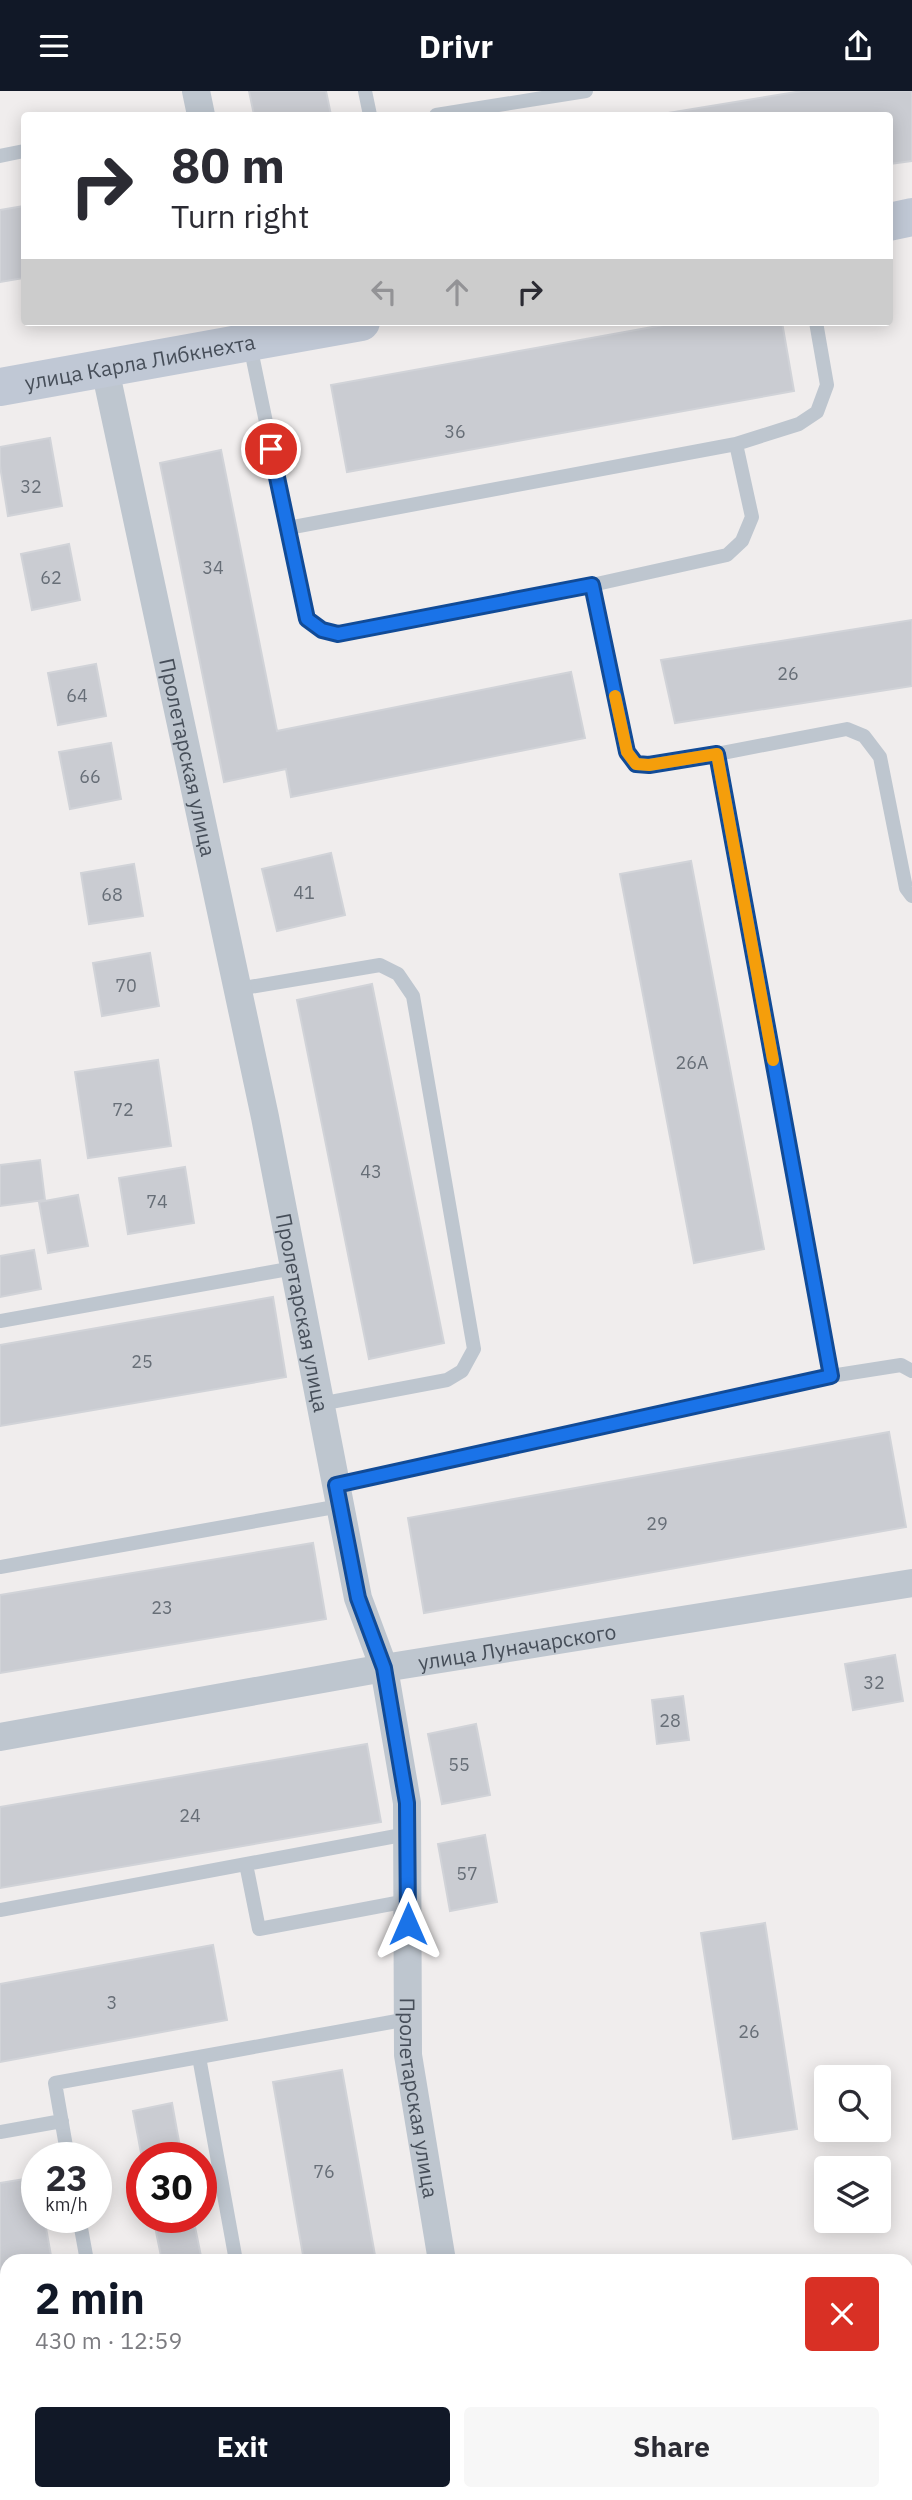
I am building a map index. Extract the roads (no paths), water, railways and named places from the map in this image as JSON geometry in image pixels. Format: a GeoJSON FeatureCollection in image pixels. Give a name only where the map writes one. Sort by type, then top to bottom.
{"type":"FeatureCollection","features":[{"type":"Feature","properties":{"kind":"street"},"geometry":{"type":"LineString","coordinates":[[196,91],[200,112]]}},
{"type":"Feature","properties":{"kind":"street"},"geometry":{"type":"LineString","coordinates":[[893,221],[912,217]]}},
{"type":"Feature","properties":{"kind":"street","name":"улица Карла Либкнехта"},"geometry":{"type":"LineString","coordinates":[[0,387],[105,369],[247,333],[320,326]]}},
{"type":"Feature","properties":{"kind":"street","name":"Пролетарская улица"},"geometry":{"type":"LineString","coordinates":[[105,369],[238,989],[358,1598],[384,1668],[407,1803],[408,2055],[441,2254]]}},
{"type":"Feature","properties":{"kind":"street","name":"улица Луначарского"},"geometry":{"type":"LineString","coordinates":[[0,1737],[384,1668],[912,1583]]}},
{"type":"Feature","properties":{"kind":"lane"},"geometry":{"type":"LineString","coordinates":[[365,91],[369,112]]}},
{"type":"Feature","properties":{"kind":"lane"},"geometry":{"type":"LineString","coordinates":[[455,112],[586,91]]}},
{"type":"Feature","properties":{"kind":"lane"},"geometry":{"type":"LineString","coordinates":[[0,156],[21,152]]}},
{"type":"Feature","properties":{"kind":"lane"},"geometry":{"type":"LineString","coordinates":[[288,529],[736,443],[799,424],[817,412],[827,385],[817,326]]}},
{"type":"Feature","properties":{"kind":"lane"},"geometry":{"type":"LineString","coordinates":[[247,333],[307,619],[322,630],[338,634],[592,585],[727,555],[742,541],[752,517],[736,443]]}},
{"type":"Feature","properties":{"kind":"lane"},"geometry":{"type":"LineString","coordinates":[[592,585],[627,752],[636,764],[649,765],[717,754],[847,729],[864,736],[880,757],[906,888],[912,896]]}},
{"type":"Feature","properties":{"kind":"lane"},"geometry":{"type":"LineString","coordinates":[[717,754],[831,1376]]}},
{"type":"Feature","properties":{"kind":"lane"},"geometry":{"type":"LineString","coordinates":[[238,989],[380,965],[398,974],[412,996],[474,1349],[462,1371],[447,1380],[320,1404]]}},
{"type":"Feature","properties":{"kind":"lane"},"geometry":{"type":"LineString","coordinates":[[0,1321],[294,1268]]}},
{"type":"Feature","properties":{"kind":"lane"},"geometry":{"type":"LineString","coordinates":[[0,1567],[338,1496],[831,1376],[901,1365],[912,1371]]}},
{"type":"Feature","properties":{"kind":"lane"},"geometry":{"type":"LineString","coordinates":[[0,1910],[407,1834]]}},
{"type":"Feature","properties":{"kind":"lane"},"geometry":{"type":"LineString","coordinates":[[246,1864],[258,1929],[407,1901]]}},
{"type":"Feature","properties":{"kind":"lane"},"geometry":{"type":"LineString","coordinates":[[65,2142],[55,2083],[408,2019]]}},
{"type":"Feature","properties":{"kind":"lane"},"geometry":{"type":"LineString","coordinates":[[199,2057],[235,2254]]}},
{"type":"Feature","properties":{"kind":"lane"},"geometry":{"type":"LineString","coordinates":[[0,2132],[62,2121]]}},
{"type":"Feature","properties":{"kind":"lane"},"geometry":{"type":"LineString","coordinates":[[82,2233],[86,2254]]}}]}
